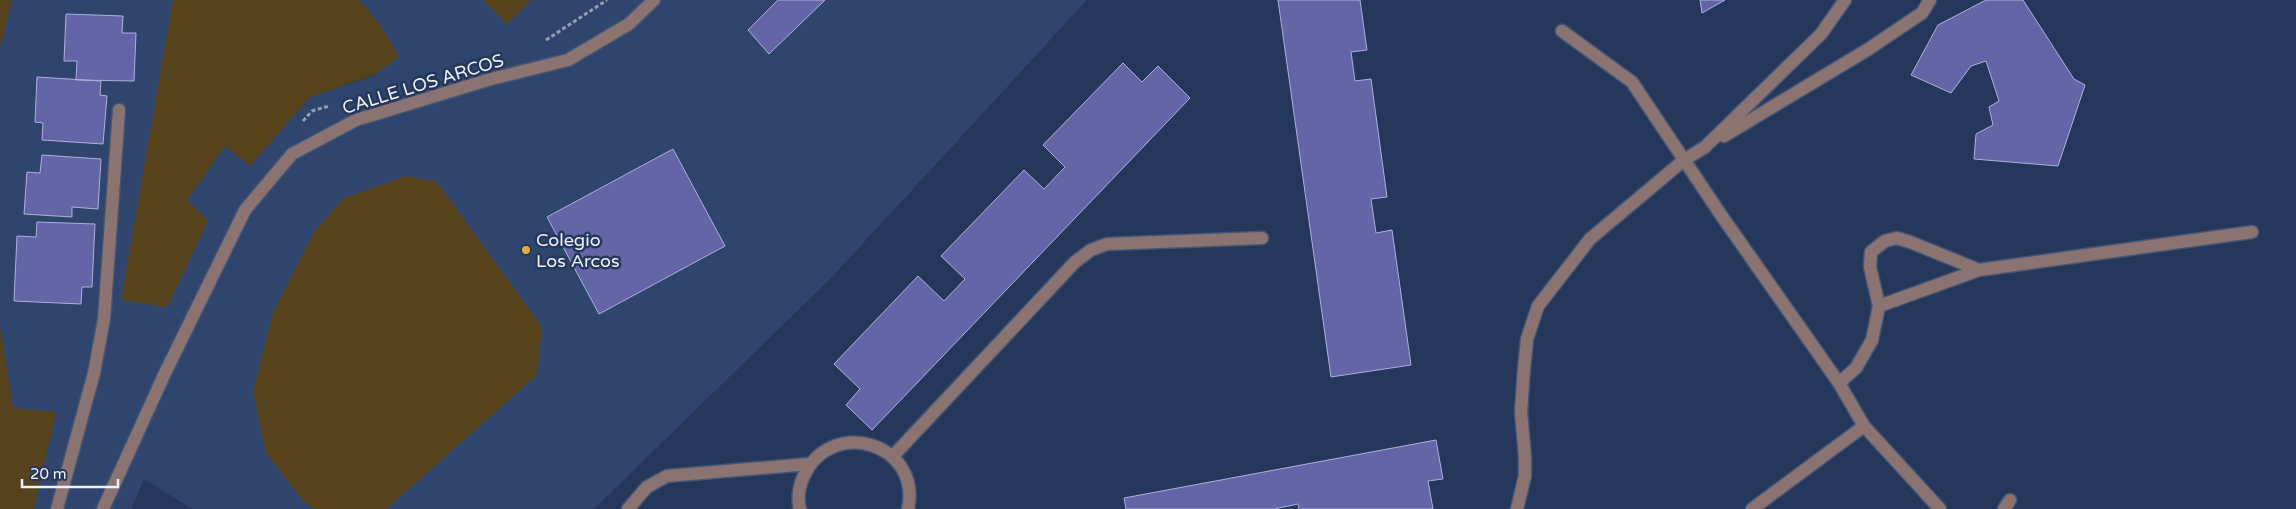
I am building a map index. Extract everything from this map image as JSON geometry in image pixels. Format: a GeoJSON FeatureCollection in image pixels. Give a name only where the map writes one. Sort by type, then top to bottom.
{"type":"FeatureCollection","features":[{"type":"Feature","properties":{"kind":"street","name":"CALLE LOS ARCOS"},"geometry":{"type":"LineString","coordinates":[[102,509],[165,373],[245,210],[292,154],[356,120],[491,79],[568,60],[629,24],[654,0]]}},
{"type":"Feature","properties":{"kind":"street"},"geometry":{"type":"LineString","coordinates":[[1705,147],[1821,34],[1844,0]]}},
{"type":"Feature","properties":{"kind":"street"},"geometry":{"type":"LineString","coordinates":[[1517,509],[1525,476],[1521,412],[1527,339],[1538,306],[1590,239],[1684,160],[1867,50],[1922,13],[1930,0]]}},
{"type":"Feature","properties":{"kind":"street"},"geometry":{"type":"LineString","coordinates":[[1562,31],[1632,82],[1839,383],[1864,426],[1940,509]]}},
{"type":"Feature","properties":{"kind":"street"},"geometry":{"type":"LineString","coordinates":[[57,509],[94,373],[104,319],[118,110]]}},
{"type":"Feature","properties":{"kind":"street"},"geometry":{"type":"LineString","coordinates":[[1880,306],[1979,270],[2252,232]]}},
{"type":"Feature","properties":{"kind":"street"},"geometry":{"type":"LineString","coordinates":[[893,456],[1075,262],[1091,250],[1107,244],[1262,238]]}},
{"type":"Feature","properties":{"kind":"street"},"geometry":{"type":"LineString","coordinates":[[1839,383],[1856,368],[1872,340],[1880,306],[1870,268],[1871,252],[1885,241],[1896,238],[1979,270]]}},
{"type":"Feature","properties":{"kind":"street"},"geometry":{"type":"LineString","coordinates":[[1752,509],[1864,426]]}},
{"type":"Feature","properties":{"kind":"street"},"geometry":{"type":"LineString","coordinates":[[800,509],[800,484],[809,464],[834,445],[865,442],[893,456],[906,475],[910,497],[908,509]]}},
{"type":"Feature","properties":{"kind":"street"},"geometry":{"type":"LineString","coordinates":[[628,509],[648,487],[668,476],[809,464]]}},
{"type":"Feature","properties":{"kind":"path"},"geometry":{"type":"LineString","coordinates":[[544,42],[607,0]]}},
{"type":"Feature","properties":{"kind":"path"},"geometry":{"type":"LineString","coordinates":[[299,125],[312,111],[331,105]]}},
{"type":"Feature","properties":{"kind":"shaded area"},"geometry":{"type":"Polygon","coordinates":[[[0,0],[12,0],[0,47],[0,0]]]}},
{"type":"Feature","properties":{"kind":"shaded area","name":"Colegio Los Arcos"},"geometry":{"type":"Polygon","coordinates":[[[12,0],[176,0],[187,200],[225,146],[250,166],[310,97],[373,76],[381,26],[359,0],[1087,0],[831,278],[594,509],[192,509],[144,479],[131,509],[34,509],[56,412],[13,408],[0,327],[0,47],[12,0]]]}},
{"type":"Feature","properties":{"kind":"shaded area"},"geometry":{"type":"Polygon","coordinates":[[[173,0],[359,0],[381,26],[399,57],[374,75],[310,97],[250,166],[225,146],[187,200],[208,221],[167,307],[121,300],[173,0]]]}},
{"type":"Feature","properties":{"kind":"shaded area"},"geometry":{"type":"Polygon","coordinates":[[[483,0],[531,0],[507,24],[483,0]]]}},
{"type":"Feature","properties":{"kind":"shaded area"},"geometry":{"type":"Polygon","coordinates":[[[406,176],[437,182],[542,327],[537,375],[386,509],[315,509],[304,502],[266,453],[253,392],[273,313],[314,232],[344,198],[406,176]]]}},
{"type":"Feature","properties":{"kind":"shaded area"},"geometry":{"type":"Polygon","coordinates":[[[0,327],[13,408],[56,412],[34,509],[0,509],[0,327]]]}},
{"type":"Feature","properties":{"kind":"building"},"geometry":{"type":"Polygon","coordinates":[[[778,0],[825,0],[769,54],[748,30],[778,0]]]}},
{"type":"Feature","properties":{"kind":"building"},"geometry":{"type":"Polygon","coordinates":[[[1278,0],[1360,0],[1367,50],[1351,52],[1355,81],[1371,79],[1387,197],[1371,199],[1376,233],[1392,230],[1411,365],[1331,377],[1278,0]]]}},
{"type":"Feature","properties":{"kind":"building"},"geometry":{"type":"Polygon","coordinates":[[[1700,0],[1725,0],[1702,13],[1700,0]]]}},
{"type":"Feature","properties":{"kind":"building"},"geometry":{"type":"Polygon","coordinates":[[[1986,0],[2023,0],[2074,79],[2085,85],[2058,166],[1974,159],[1976,134],[1993,125],[1989,107],[1999,101],[1986,61],[1971,66],[1951,93],[1911,75],[1938,25],[1986,0]]]}},
{"type":"Feature","properties":{"kind":"building"},"geometry":{"type":"Polygon","coordinates":[[[66,14],[123,16],[122,33],[136,33],[134,81],[76,80],[77,61],[64,61],[66,14]]]}},
{"type":"Feature","properties":{"kind":"building"},"geometry":{"type":"Polygon","coordinates":[[[1123,63],[1142,82],[1158,66],[1190,98],[872,430],[846,405],[860,389],[834,364],[918,276],[944,301],[965,279],[941,256],[1024,170],[1044,189],[1065,167],[1043,145],[1123,63]]]}},
{"type":"Feature","properties":{"kind":"building"},"geometry":{"type":"Polygon","coordinates":[[[37,77],[101,81],[100,95],[107,96],[103,144],[42,140],[43,123],[35,122],[37,77]]]}},
{"type":"Feature","properties":{"kind":"building"},"geometry":{"type":"Polygon","coordinates":[[[673,149],[725,246],[599,314],[547,217],[673,149]]]}},
{"type":"Feature","properties":{"kind":"building"},"geometry":{"type":"Polygon","coordinates":[[[42,155],[101,159],[98,209],[72,207],[72,217],[24,214],[27,172],[40,173],[42,155]]]}},
{"type":"Feature","properties":{"kind":"building"},"geometry":{"type":"Polygon","coordinates":[[[37,222],[95,224],[92,287],[82,287],[81,304],[14,301],[17,236],[36,237],[37,222]]]}},
{"type":"Feature","properties":{"kind":"building"},"geometry":{"type":"Polygon","coordinates":[[[1436,440],[1443,479],[1428,481],[1433,509],[1299,509],[1298,504],[1274,509],[1126,509],[1124,498],[1436,440]]]}},
{"type":"Feature","properties":{"kind":"place","name":"Colegio Los Arcos"},"geometry":{"type":"Point","coordinates":[526,250]}}]}
